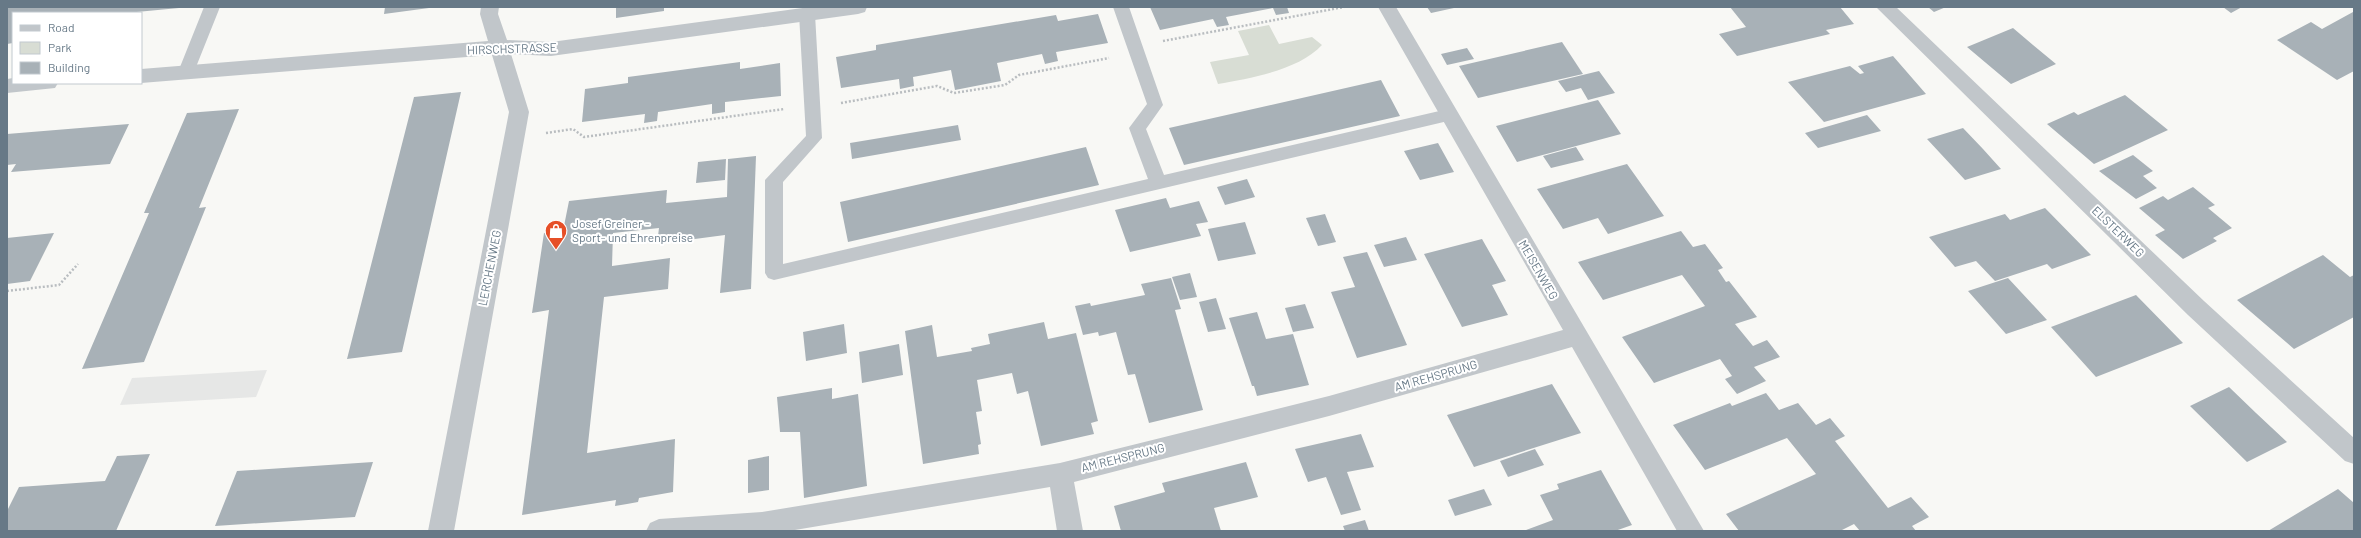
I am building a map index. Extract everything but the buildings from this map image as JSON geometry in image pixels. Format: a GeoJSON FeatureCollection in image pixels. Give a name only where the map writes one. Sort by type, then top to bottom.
{"type":"FeatureCollection","features":[{"type":"Feature","properties":{"kind":"street","name":"LERCHENWEG"},"geometry":{"type":"LineString","coordinates":[[441,531],[519,112],[489,14],[490,7]]}},
{"type":"Feature","properties":{"kind":"street","name":"HIRSCHSTRASSE"},"geometry":{"type":"LineString","coordinates":[[142,76],[500,47],[551,49],[858,7]]}},
{"type":"Feature","properties":{"kind":"street","name":"MEISENWEG"},"geometry":{"type":"LineString","coordinates":[[1387,7],[1448,115],[1691,531]]}},
{"type":"Feature","properties":{"kind":"street","name":"ELSTERWEG"},"geometry":{"type":"LineString","coordinates":[[1885,7],[2196,308],[2354,453]]}},
{"type":"Feature","properties":{"kind":"street"},"geometry":{"type":"LineString","coordinates":[[7,86],[34,84]]}},
{"type":"Feature","properties":{"kind":"street","name":"AM REHSPRUNG"},"geometry":{"type":"LineString","coordinates":[[659,531],[762,524],[1060,474],[1329,406],[1577,336]]}},
{"type":"Feature","properties":{"kind":"street"},"geometry":{"type":"LineString","coordinates":[[1060,474],[1070,531]]}},
{"type":"Feature","properties":{"kind":"lane"},"geometry":{"type":"LineString","coordinates":[[186,72],[212,7]]}},
{"type":"Feature","properties":{"kind":"lane"},"geometry":{"type":"LineString","coordinates":[[1121,7],[1154,105],[1137,128],[1158,182]]}},
{"type":"Feature","properties":{"kind":"lane"},"geometry":{"type":"LineString","coordinates":[[807,14],[814,138],[774,180],[774,273],[1448,115]]}},
{"type":"Feature","properties":{"kind":"path"},"geometry":{"type":"LineString","coordinates":[[1135,46],[1344,7]]}},
{"type":"Feature","properties":{"kind":"path"},"geometry":{"type":"LineString","coordinates":[[7,291],[59,284],[78,264]]}},
{"type":"Feature","properties":{"kind":"shaded area"},"geometry":{"type":"Polygon","coordinates":[[[267,370],[256,397],[120,405],[132,378],[267,370]]]}},
{"type":"Feature","properties":{"kind":"green space"},"geometry":{"type":"Polygon","coordinates":[[[1269,25],[1279,44],[1312,37],[1322,45],[1312,54],[1288,67],[1259,76],[1218,84],[1210,62],[1249,55],[1238,31],[1269,25]]]}},
{"type":"Feature","properties":{"kind":"place","name":"Josef Greiner - Sport- und Ehrenpreise"},"geometry":{"type":"Point","coordinates":[556,250]}}]}
